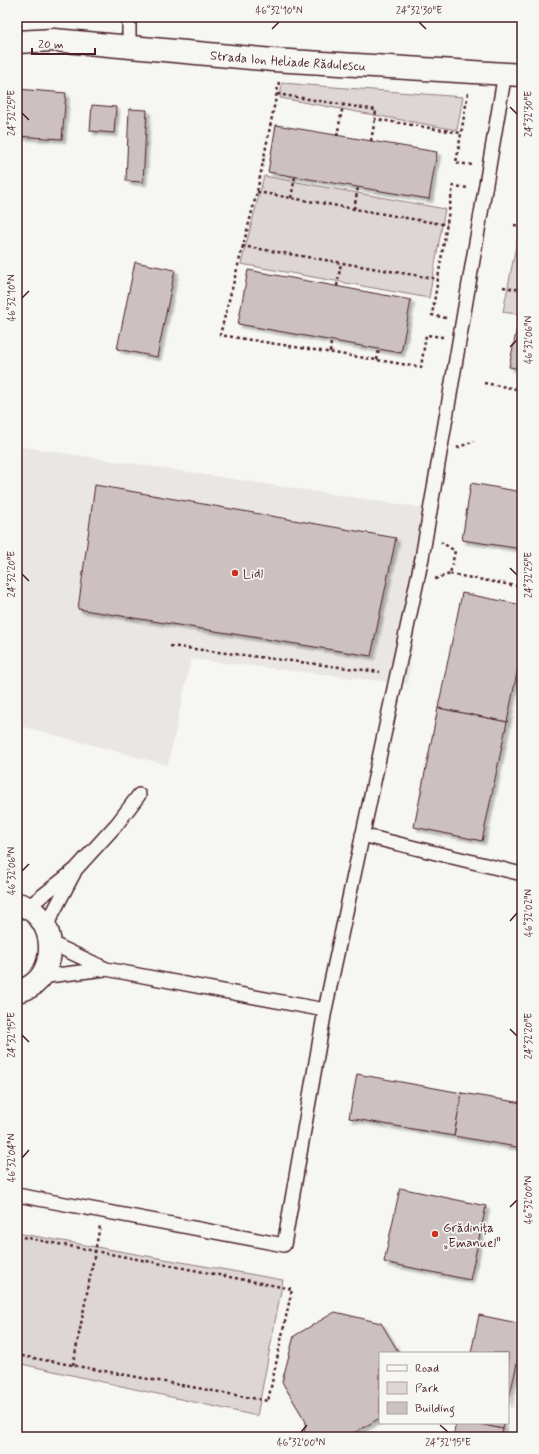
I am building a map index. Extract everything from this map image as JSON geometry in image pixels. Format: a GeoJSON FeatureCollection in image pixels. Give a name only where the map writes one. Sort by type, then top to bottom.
{"type":"FeatureCollection","features":[{"type":"Feature","properties":{"kind":"street","name":"Strada Ion Heliade Rădulescu"},"geometry":{"type":"LineString","coordinates":[[17,38],[129,46],[273,60],[513,74]]}},
{"type":"Feature","properties":{"kind":"street"},"geometry":{"type":"LineString","coordinates":[[18,991],[31,985],[40,977],[49,961],[49,935],[38,916],[20,903]]}},
{"type":"Feature","properties":{"kind":"lane"},"geometry":{"type":"LineString","coordinates":[[129,17],[129,46]]}},
{"type":"Feature","properties":{"kind":"lane"},"geometry":{"type":"LineString","coordinates":[[17,1195],[284,1245],[325,1010],[422,558],[513,74]]}},
{"type":"Feature","properties":{"kind":"lane"},"geometry":{"type":"LineString","coordinates":[[20,903],[76,869],[117,824],[139,795]]}},
{"type":"Feature","properties":{"kind":"lane"},"geometry":{"type":"LineString","coordinates":[[362,835],[522,874]]}},
{"type":"Feature","properties":{"kind":"lane"},"geometry":{"type":"LineString","coordinates":[[76,869],[49,935],[106,968]]}},
{"type":"Feature","properties":{"kind":"lane"},"geometry":{"type":"LineString","coordinates":[[40,977],[106,968],[325,1010]]}},
{"type":"Feature","properties":{"kind":"path"},"geometry":{"type":"LineString","coordinates":[[508,17],[522,18]]}},
{"type":"Feature","properties":{"kind":"path"},"geometry":{"type":"LineString","coordinates":[[280,80],[257,192],[220,335],[421,367],[426,335],[446,338],[446,333]]}},
{"type":"Feature","properties":{"kind":"path"},"geometry":{"type":"LineString","coordinates":[[468,92],[456,163],[478,166]]}},
{"type":"Feature","properties":{"kind":"path"},"geometry":{"type":"LineString","coordinates":[[277,94],[376,110],[371,141]]}},
{"type":"Feature","properties":{"kind":"path"},"geometry":{"type":"LineString","coordinates":[[337,136],[342,105]]}},
{"type":"Feature","properties":{"kind":"path"},"geometry":{"type":"LineString","coordinates":[[375,119],[461,134]]}},
{"type":"Feature","properties":{"kind":"path"},"geometry":{"type":"LineString","coordinates":[[291,198],[295,177]]}},
{"type":"Feature","properties":{"kind":"path"},"geometry":{"type":"LineString","coordinates":[[448,323],[449,318],[432,315],[453,186],[474,189]]}},
{"type":"Feature","properties":{"kind":"path"},"geometry":{"type":"LineString","coordinates":[[354,209],[358,187]]}},
{"type":"Feature","properties":{"kind":"path"},"geometry":{"type":"LineString","coordinates":[[257,192],[446,225]]}},
{"type":"Feature","properties":{"kind":"path"},"geometry":{"type":"LineString","coordinates":[[514,225],[522,226]]}},
{"type":"Feature","properties":{"kind":"path"},"geometry":{"type":"LineString","coordinates":[[242,246],[438,279]]}},
{"type":"Feature","properties":{"kind":"path"},"geometry":{"type":"LineString","coordinates":[[336,286],[341,262]]}},
{"type":"Feature","properties":{"kind":"path"},"geometry":{"type":"LineString","coordinates":[[503,287],[522,290]]}},
{"type":"Feature","properties":{"kind":"path"},"geometry":{"type":"LineString","coordinates":[[330,352],[331,341]]}},
{"type":"Feature","properties":{"kind":"path"},"geometry":{"type":"LineString","coordinates":[[377,360],[380,349]]}},
{"type":"Feature","properties":{"kind":"path"},"geometry":{"type":"LineString","coordinates":[[484,383],[520,389],[522,371]]}},
{"type":"Feature","properties":{"kind":"path"},"geometry":{"type":"LineString","coordinates":[[450,574],[522,587]]}},
{"type":"Feature","properties":{"kind":"path"},"geometry":{"type":"LineString","coordinates":[[170,646],[396,674]]}},
{"type":"Feature","properties":{"kind":"path"},"geometry":{"type":"LineString","coordinates":[[73,1365],[102,1211]]}},
{"type":"Feature","properties":{"kind":"path"},"geometry":{"type":"LineString","coordinates":[[17,1236],[292,1289],[268,1401],[17,1355]]}},
{"type":"Feature","properties":{"kind":"shaded area"},"geometry":{"type":"Polygon","coordinates":[[[17,446],[430,509],[408,684],[191,659],[168,765],[17,725],[17,446]]]}},
{"type":"Feature","properties":{"kind":"green space"},"geometry":{"type":"Polygon","coordinates":[[[282,83],[463,97],[457,130],[280,98],[282,83]]]}},
{"type":"Feature","properties":{"kind":"green space"},"geometry":{"type":"Polygon","coordinates":[[[264,176],[445,209],[429,298],[241,264],[264,176]]]}},
{"type":"Feature","properties":{"kind":"green space"},"geometry":{"type":"Polygon","coordinates":[[[522,215],[522,315],[503,312],[522,215]]]}},
{"type":"Feature","properties":{"kind":"green space"},"geometry":{"type":"Polygon","coordinates":[[[17,1233],[283,1280],[257,1416],[17,1363],[17,1233]]]}},
{"type":"Feature","properties":{"kind":"building"},"geometry":{"type":"Polygon","coordinates":[[[17,89],[66,93],[62,139],[17,136],[17,89]]]}},
{"type":"Feature","properties":{"kind":"building"},"geometry":{"type":"Polygon","coordinates":[[[92,105],[116,107],[114,133],[90,131],[92,105]]]}},
{"type":"Feature","properties":{"kind":"building"},"geometry":{"type":"Polygon","coordinates":[[[129,109],[147,110],[143,182],[126,181],[129,109]]]}},
{"type":"Feature","properties":{"kind":"building"},"geometry":{"type":"Polygon","coordinates":[[[276,125],[437,152],[429,199],[268,172],[276,125]]]}},
{"type":"Feature","properties":{"kind":"building"},"geometry":{"type":"Polygon","coordinates":[[[135,262],[175,270],[157,357],[117,349],[135,262]]]}},
{"type":"Feature","properties":{"kind":"building"},"geometry":{"type":"Polygon","coordinates":[[[248,270],[411,300],[401,353],[238,324],[248,270]]]}},
{"type":"Feature","properties":{"kind":"building"},"geometry":{"type":"Polygon","coordinates":[[[519,318],[522,319],[522,369],[509,367],[519,318]]]}},
{"type":"Feature","properties":{"kind":"building"},"geometry":{"type":"Polygon","coordinates":[[[471,483],[522,492],[522,549],[462,540],[471,483]]]}},
{"type":"Feature","properties":{"kind":"building","name":"Lidl"},"geometry":{"type":"Polygon","coordinates":[[[95,485],[396,538],[371,656],[78,609],[95,485]]]}},
{"type":"Feature","properties":{"kind":"building"},"geometry":{"type":"Polygon","coordinates":[[[462,593],[522,605],[522,648],[507,722],[438,708],[462,593]]]}},
{"type":"Feature","properties":{"kind":"building"},"geometry":{"type":"Polygon","coordinates":[[[438,708],[507,722],[482,841],[414,827],[438,708]]]}},
{"type":"Feature","properties":{"kind":"building"},"geometry":{"type":"Polygon","coordinates":[[[357,1074],[462,1093],[454,1136],[349,1118],[357,1074]]]}},
{"type":"Feature","properties":{"kind":"building"},"geometry":{"type":"Polygon","coordinates":[[[462,1093],[522,1103],[522,1148],[454,1136],[462,1093]]]}},
{"type":"Feature","properties":{"kind":"building","name":"Grădinița „Emanuel”"},"geometry":{"type":"Polygon","coordinates":[[[400,1188],[486,1206],[470,1280],[384,1262],[400,1188]]]}},
{"type":"Feature","properties":{"kind":"building"},"geometry":{"type":"Polygon","coordinates":[[[335,1312],[381,1323],[398,1352],[379,1352],[379,1419],[352,1434],[352,1437],[303,1437],[306,1422],[282,1382],[294,1336],[335,1312]]]}},
{"type":"Feature","properties":{"kind":"building"},"geometry":{"type":"Polygon","coordinates":[[[479,1315],[522,1324],[522,1340],[509,1399],[509,1352],[471,1352],[479,1315]]]}},
{"type":"Feature","properties":{"kind":"building"},"geometry":{"type":"Polygon","coordinates":[[[456,1424],[480,1424],[503,1429],[501,1437],[453,1437],[456,1424]]]}},
{"type":"Feature","properties":{"kind":"building"},"geometry":{"type":"Polygon","coordinates":[[[480,1424],[504,1424],[503,1429],[480,1424]]]}},
{"type":"Feature","properties":{"kind":"place","name":"Lidl"},"geometry":{"type":"Point","coordinates":[235,573]}},
{"type":"Feature","properties":{"kind":"place","name":"Grădinița „Emanuel”"},"geometry":{"type":"Point","coordinates":[435,1234]}}]}
